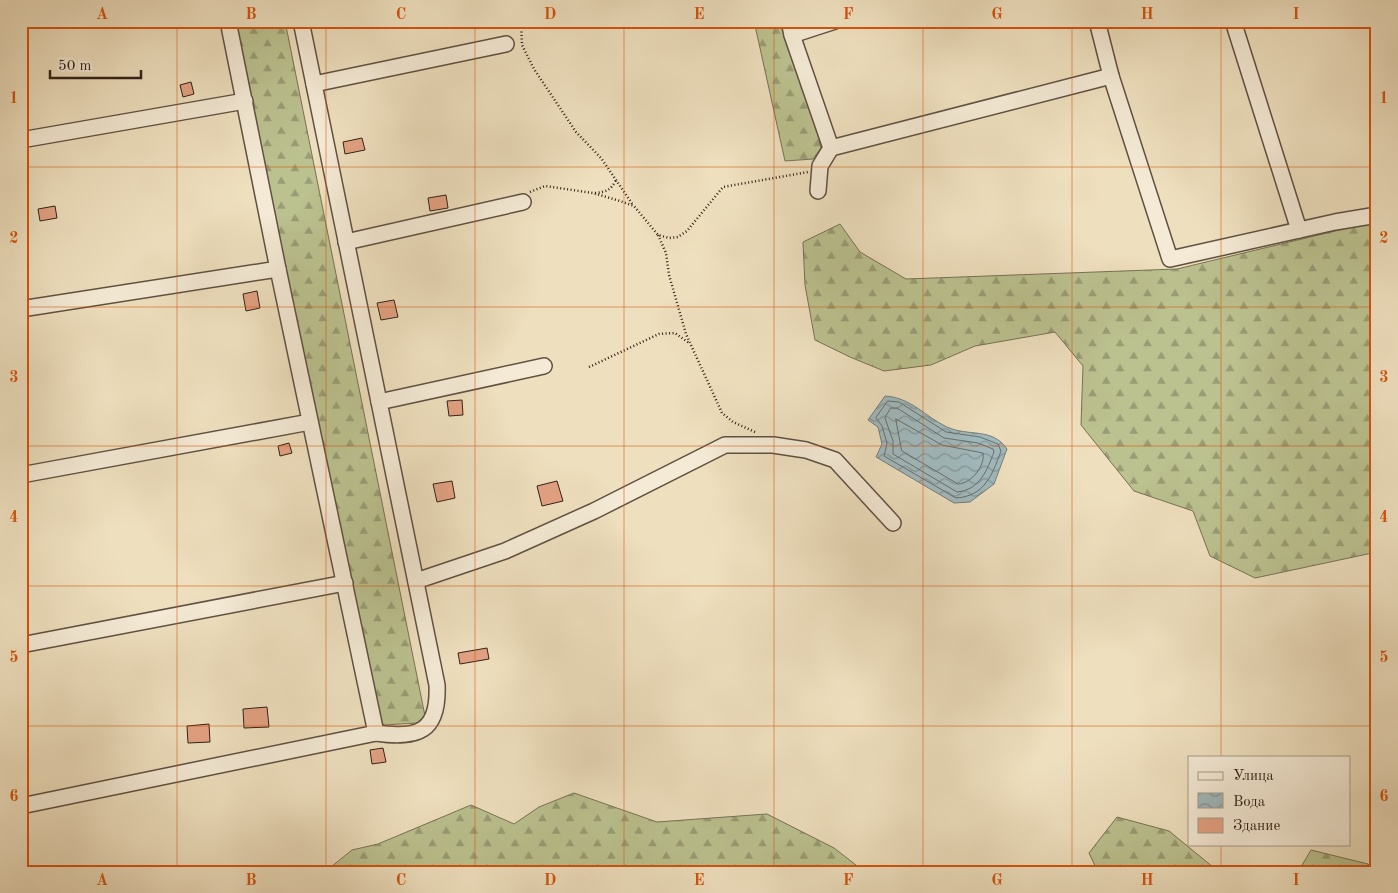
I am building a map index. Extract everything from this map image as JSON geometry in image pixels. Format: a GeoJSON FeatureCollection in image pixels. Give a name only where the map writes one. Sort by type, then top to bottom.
{"type":"FeatureCollection","features":[{"type":"Feature","properties":{"kind":"street"},"geometry":{"type":"LineString","coordinates":[[228,21],[278,269],[376,733]]}},
{"type":"Feature","properties":{"kind":"street"},"geometry":{"type":"LineString","coordinates":[[21,806],[376,733],[395,736],[423,730],[433,719],[438,705],[437,686],[416,581],[301,21]]}},
{"type":"Feature","properties":{"kind":"street"},"geometry":{"type":"LineString","coordinates":[[831,148],[790,28],[835,21]]}},
{"type":"Feature","properties":{"kind":"street"},"geometry":{"type":"LineString","coordinates":[[1097,21],[1111,76],[1170,259],[1377,214]]}},
{"type":"Feature","properties":{"kind":"street"},"geometry":{"type":"LineString","coordinates":[[1233,21],[1299,230]]}},
{"type":"Feature","properties":{"kind":"street"},"geometry":{"type":"LineString","coordinates":[[314,84],[506,44]]}},
{"type":"Feature","properties":{"kind":"street"},"geometry":{"type":"LineString","coordinates":[[818,191],[820,166],[831,148],[1111,76]]}},
{"type":"Feature","properties":{"kind":"street"},"geometry":{"type":"LineString","coordinates":[[21,140],[245,101]]}},
{"type":"Feature","properties":{"kind":"street"},"geometry":{"type":"LineString","coordinates":[[346,242],[523,202]]}},
{"type":"Feature","properties":{"kind":"street"},"geometry":{"type":"LineString","coordinates":[[21,309],[278,269]]}},
{"type":"Feature","properties":{"kind":"street"},"geometry":{"type":"LineString","coordinates":[[379,402],[544,366]]}},
{"type":"Feature","properties":{"kind":"street"},"geometry":{"type":"LineString","coordinates":[[21,476],[310,422]]}},
{"type":"Feature","properties":{"kind":"street"},"geometry":{"type":"LineString","coordinates":[[416,581],[504,551],[594,511],[725,445],[773,445],[806,450],[835,460],[893,523]]}},
{"type":"Feature","properties":{"kind":"street"},"geometry":{"type":"LineString","coordinates":[[21,645],[345,583]]}},
{"type":"Feature","properties":{"kind":"path"},"geometry":{"type":"LineString","coordinates":[[521,21],[522,45],[534,69],[576,132],[601,158],[634,206],[658,235],[666,252],[669,275],[690,344],[722,413],[733,422],[751,429],[773,445]]}},
{"type":"Feature","properties":{"kind":"path"},"geometry":{"type":"LineString","coordinates":[[658,235],[669,238],[678,237],[687,231],[723,187],[806,173],[820,166]]}},
{"type":"Feature","properties":{"kind":"path"},"geometry":{"type":"LineString","coordinates":[[593,193],[606,192],[613,187],[616,179]]}},
{"type":"Feature","properties":{"kind":"path"},"geometry":{"type":"LineString","coordinates":[[523,202],[526,194],[544,186],[593,193],[634,206]]}},
{"type":"Feature","properties":{"kind":"path"},"geometry":{"type":"LineString","coordinates":[[589,367],[659,334],[675,333],[690,344]]}},
{"type":"Feature","properties":{"kind":"green space"},"geometry":{"type":"Polygon","coordinates":[[[232,21],[285,21],[425,716],[417,723],[384,725],[373,712],[232,21]]]}},
{"type":"Feature","properties":{"kind":"green space"},"geometry":{"type":"Polygon","coordinates":[[[754,21],[791,21],[821,148],[813,159],[785,161],[754,21]]]}},
{"type":"Feature","properties":{"kind":"green space"},"geometry":{"type":"Polygon","coordinates":[[[1377,221],[1377,552],[1255,578],[1210,556],[1193,511],[1134,491],[1081,425],[1083,366],[1055,332],[975,346],[931,365],[884,371],[815,340],[805,285],[803,242],[840,224],[860,252],[906,279],[1177,269],[1377,221]]]}},
{"type":"Feature","properties":{"kind":"green space"},"geometry":{"type":"Polygon","coordinates":[[[574,793],[657,822],[767,814],[834,848],[865,872],[326,871],[352,850],[378,844],[471,805],[514,824],[539,807],[574,793]]]}},
{"type":"Feature","properties":{"kind":"green space"},"geometry":{"type":"Polygon","coordinates":[[[1117,817],[1169,831],[1219,872],[1098,872],[1089,853],[1117,817]]]}},
{"type":"Feature","properties":{"kind":"green space"},"geometry":{"type":"Polygon","coordinates":[[[1311,850],[1368,864],[1375,872],[1298,872],[1311,850]]]}},
{"type":"Feature","properties":{"kind":"water"},"geometry":{"type":"Polygon","coordinates":[[[885,396],[903,400],[947,427],[964,432],[987,435],[1001,442],[1007,449],[994,484],[970,502],[954,503],[876,457],[882,444],[878,427],[868,420],[885,396]]]}},
{"type":"Feature","properties":{"kind":"building"},"geometry":{"type":"Polygon","coordinates":[[[191,82],[194,94],[183,97],[180,85],[191,82]]]}},
{"type":"Feature","properties":{"kind":"building"},"geometry":{"type":"Polygon","coordinates":[[[362,138],[365,150],[345,154],[343,142],[362,138]]]}},
{"type":"Feature","properties":{"kind":"building"},"geometry":{"type":"Polygon","coordinates":[[[446,195],[448,208],[430,211],[428,198],[446,195]]]}},
{"type":"Feature","properties":{"kind":"building"},"geometry":{"type":"Polygon","coordinates":[[[55,206],[57,218],[40,221],[38,209],[55,206]]]}},
{"type":"Feature","properties":{"kind":"building"},"geometry":{"type":"Polygon","coordinates":[[[257,291],[260,308],[246,311],[243,294],[257,291]]]}},
{"type":"Feature","properties":{"kind":"building"},"geometry":{"type":"Polygon","coordinates":[[[394,300],[398,317],[381,320],[377,303],[394,300]]]}},
{"type":"Feature","properties":{"kind":"building"},"geometry":{"type":"Polygon","coordinates":[[[462,400],[463,415],[449,416],[447,401],[462,400]]]}},
{"type":"Feature","properties":{"kind":"building"},"geometry":{"type":"Polygon","coordinates":[[[289,443],[292,453],[280,456],[278,446],[289,443]]]}},
{"type":"Feature","properties":{"kind":"building"},"geometry":{"type":"Polygon","coordinates":[[[452,481],[455,498],[437,502],[433,484],[452,481]]]}},
{"type":"Feature","properties":{"kind":"building"},"geometry":{"type":"Polygon","coordinates":[[[557,481],[563,501],[542,506],[537,486],[557,481]]]}},
{"type":"Feature","properties":{"kind":"building"},"geometry":{"type":"Polygon","coordinates":[[[487,648],[489,659],[460,664],[458,653],[487,648]]]}},
{"type":"Feature","properties":{"kind":"building"},"geometry":{"type":"Polygon","coordinates":[[[267,707],[269,727],[244,728],[243,709],[267,707]]]}},
{"type":"Feature","properties":{"kind":"building"},"geometry":{"type":"Polygon","coordinates":[[[209,724],[210,742],[188,743],[187,726],[209,724]]]}},
{"type":"Feature","properties":{"kind":"building"},"geometry":{"type":"Polygon","coordinates":[[[383,748],[386,762],[372,764],[370,750],[383,748]]]}}]}
